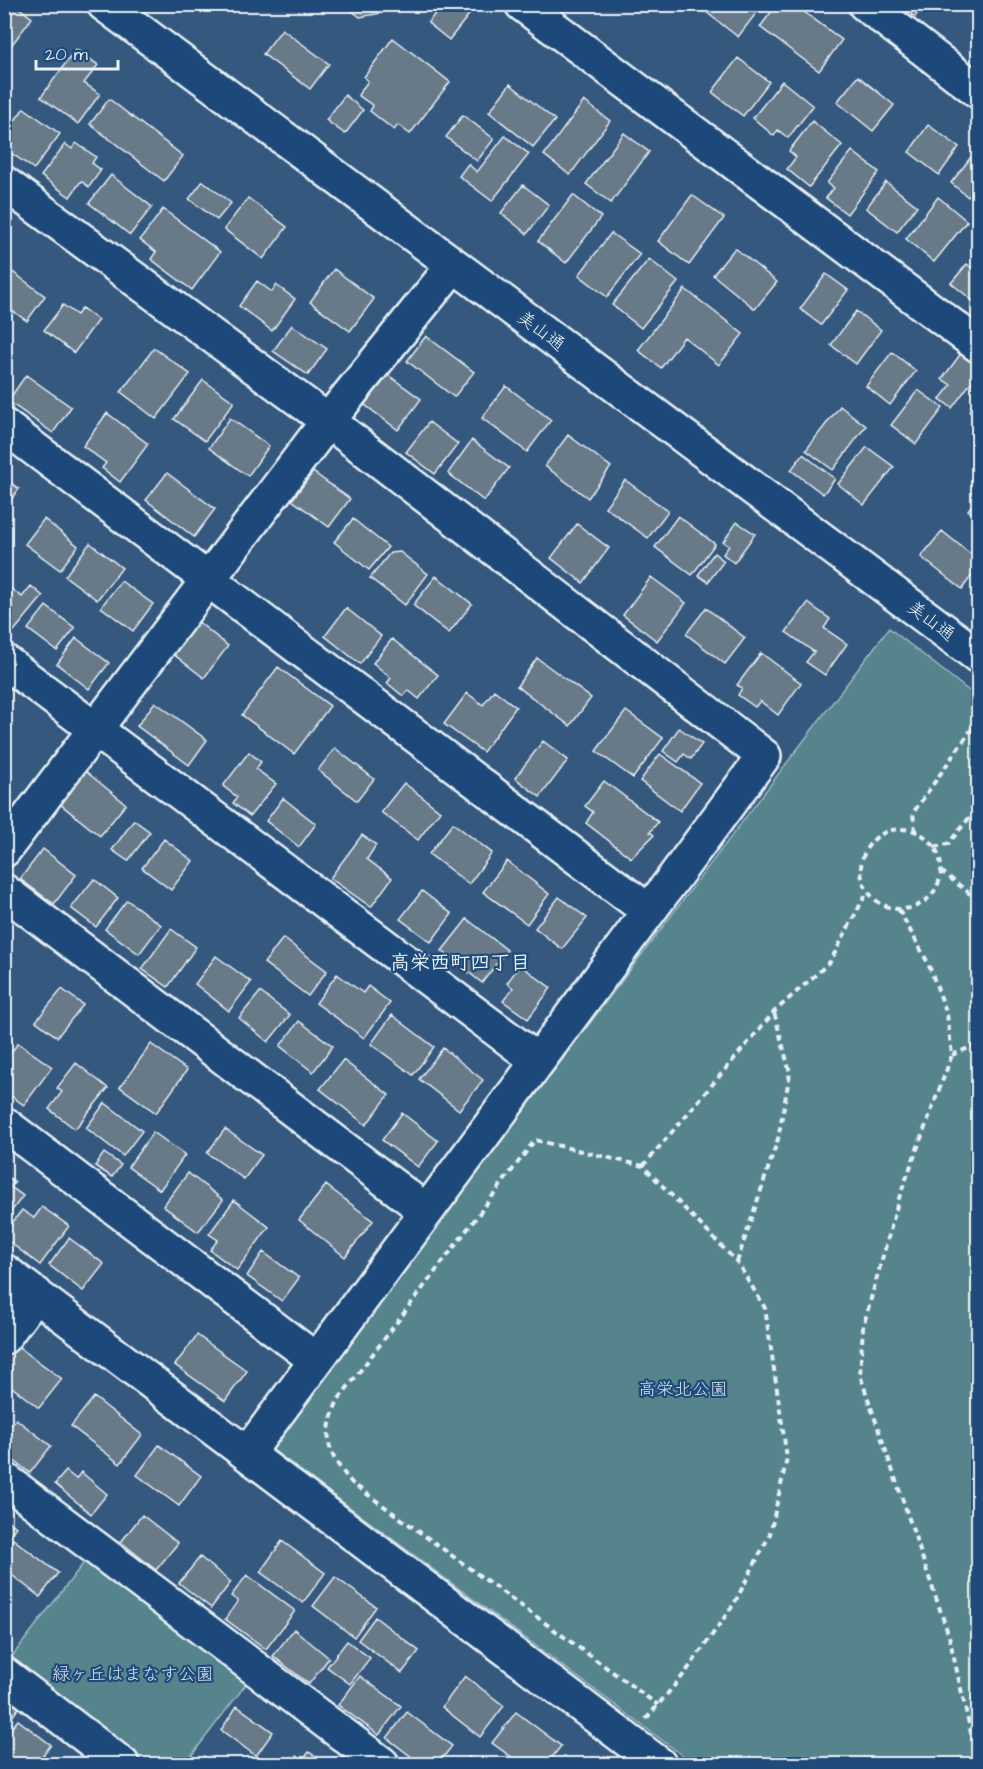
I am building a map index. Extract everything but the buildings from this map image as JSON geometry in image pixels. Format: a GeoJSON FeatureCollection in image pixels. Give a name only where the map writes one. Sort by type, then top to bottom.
{"type":"FeatureCollection","features":[{"type":"Feature","properties":{"kind":"street","name":"美山通"},"geometry":{"type":"LineString","coordinates":[[104,4],[978,656]]}},
{"type":"Feature","properties":{"kind":"street"},"geometry":{"type":"LineString","coordinates":[[522,4],[978,345]]}},
{"type":"Feature","properties":{"kind":"street"},"geometry":{"type":"LineString","coordinates":[[865,4],[978,91]]}},
{"type":"Feature","properties":{"kind":"street"},"geometry":{"type":"LineString","coordinates":[[4,183],[327,421],[764,756],[647,910],[247,1454]]}},
{"type":"Feature","properties":{"kind":"street"},"geometry":{"type":"LineString","coordinates":[[4,850],[327,421],[453,266]]}},
{"type":"Feature","properties":{"kind":"street"},"geometry":{"type":"LineString","coordinates":[[4,426],[647,910]]}},
{"type":"Feature","properties":{"kind":"street"},"geometry":{"type":"LineString","coordinates":[[4,661],[537,1060]]}},
{"type":"Feature","properties":{"kind":"street"},"geometry":{"type":"LineString","coordinates":[[4,891],[425,1210]]}},
{"type":"Feature","properties":{"kind":"street"},"geometry":{"type":"LineString","coordinates":[[4,1124],[316,1360]]}},
{"type":"Feature","properties":{"kind":"street"},"geometry":{"type":"LineString","coordinates":[[4,1271],[247,1454],[638,1755]]}},
{"type":"Feature","properties":{"kind":"street"},"geometry":{"type":"LineString","coordinates":[[4,1337],[36,1294]]}},
{"type":"Feature","properties":{"kind":"street"},"geometry":{"type":"LineString","coordinates":[[4,1479],[382,1764]]}},
{"type":"Feature","properties":{"kind":"street"},"geometry":{"type":"LineString","coordinates":[[4,1674],[122,1764]]}},
{"type":"Feature","properties":{"kind":"path"},"geometry":{"type":"LineString","coordinates":[[915,831],[913,813],[978,720]]}},
{"type":"Feature","properties":{"kind":"path"},"geometry":{"type":"LineString","coordinates":[[934,847],[948,844],[978,807]]}},
{"type":"Feature","properties":{"kind":"path"},"geometry":{"type":"LineString","coordinates":[[890,830],[915,831],[934,847],[940,858],[939,884],[923,903],[899,910],[887,908],[867,892],[860,868],[869,844],[890,830]]}},
{"type":"Feature","properties":{"kind":"path"},"geometry":{"type":"LineString","coordinates":[[941,871],[968,892],[978,905]]}},
{"type":"Feature","properties":{"kind":"path"},"geometry":{"type":"LineString","coordinates":[[643,1166],[774,1012],[830,962],[867,892]]}},
{"type":"Feature","properties":{"kind":"path"},"geometry":{"type":"LineString","coordinates":[[899,910],[928,963],[946,1014],[952,1055],[900,1195],[863,1327],[860,1375],[950,1636],[978,1764]]}},
{"type":"Feature","properties":{"kind":"path"},"geometry":{"type":"LineString","coordinates":[[737,1262],[778,1139],[790,1073],[774,1012]]}},
{"type":"Feature","properties":{"kind":"path"},"geometry":{"type":"LineString","coordinates":[[952,1055],[978,1044]]}},
{"type":"Feature","properties":{"kind":"path"},"geometry":{"type":"LineString","coordinates":[[638,1755],[658,1705],[734,1604],[770,1534],[787,1458],[765,1308],[737,1262],[643,1166],[535,1140],[338,1400],[328,1423],[331,1458],[352,1483],[658,1705]]}},
{"type":"Feature","properties":{"kind":"green space","name":"高栄北公園"},"geometry":{"type":"Polygon","coordinates":[[[889,628],[978,698],[978,1764],[694,1764],[269,1447],[889,628]]]}},
{"type":"Feature","properties":{"kind":"green space","name":"緑ヶ丘はまなす公園"},"geometry":{"type":"Polygon","coordinates":[[[95,1548],[257,1670],[185,1764],[122,1764],[4,1667],[95,1548]]]}},
{"type":"Feature","properties":{"kind":"district","name":"高栄西町四丁目"},"geometry":{"type":"Point","coordinates":[460,963]}}]}
